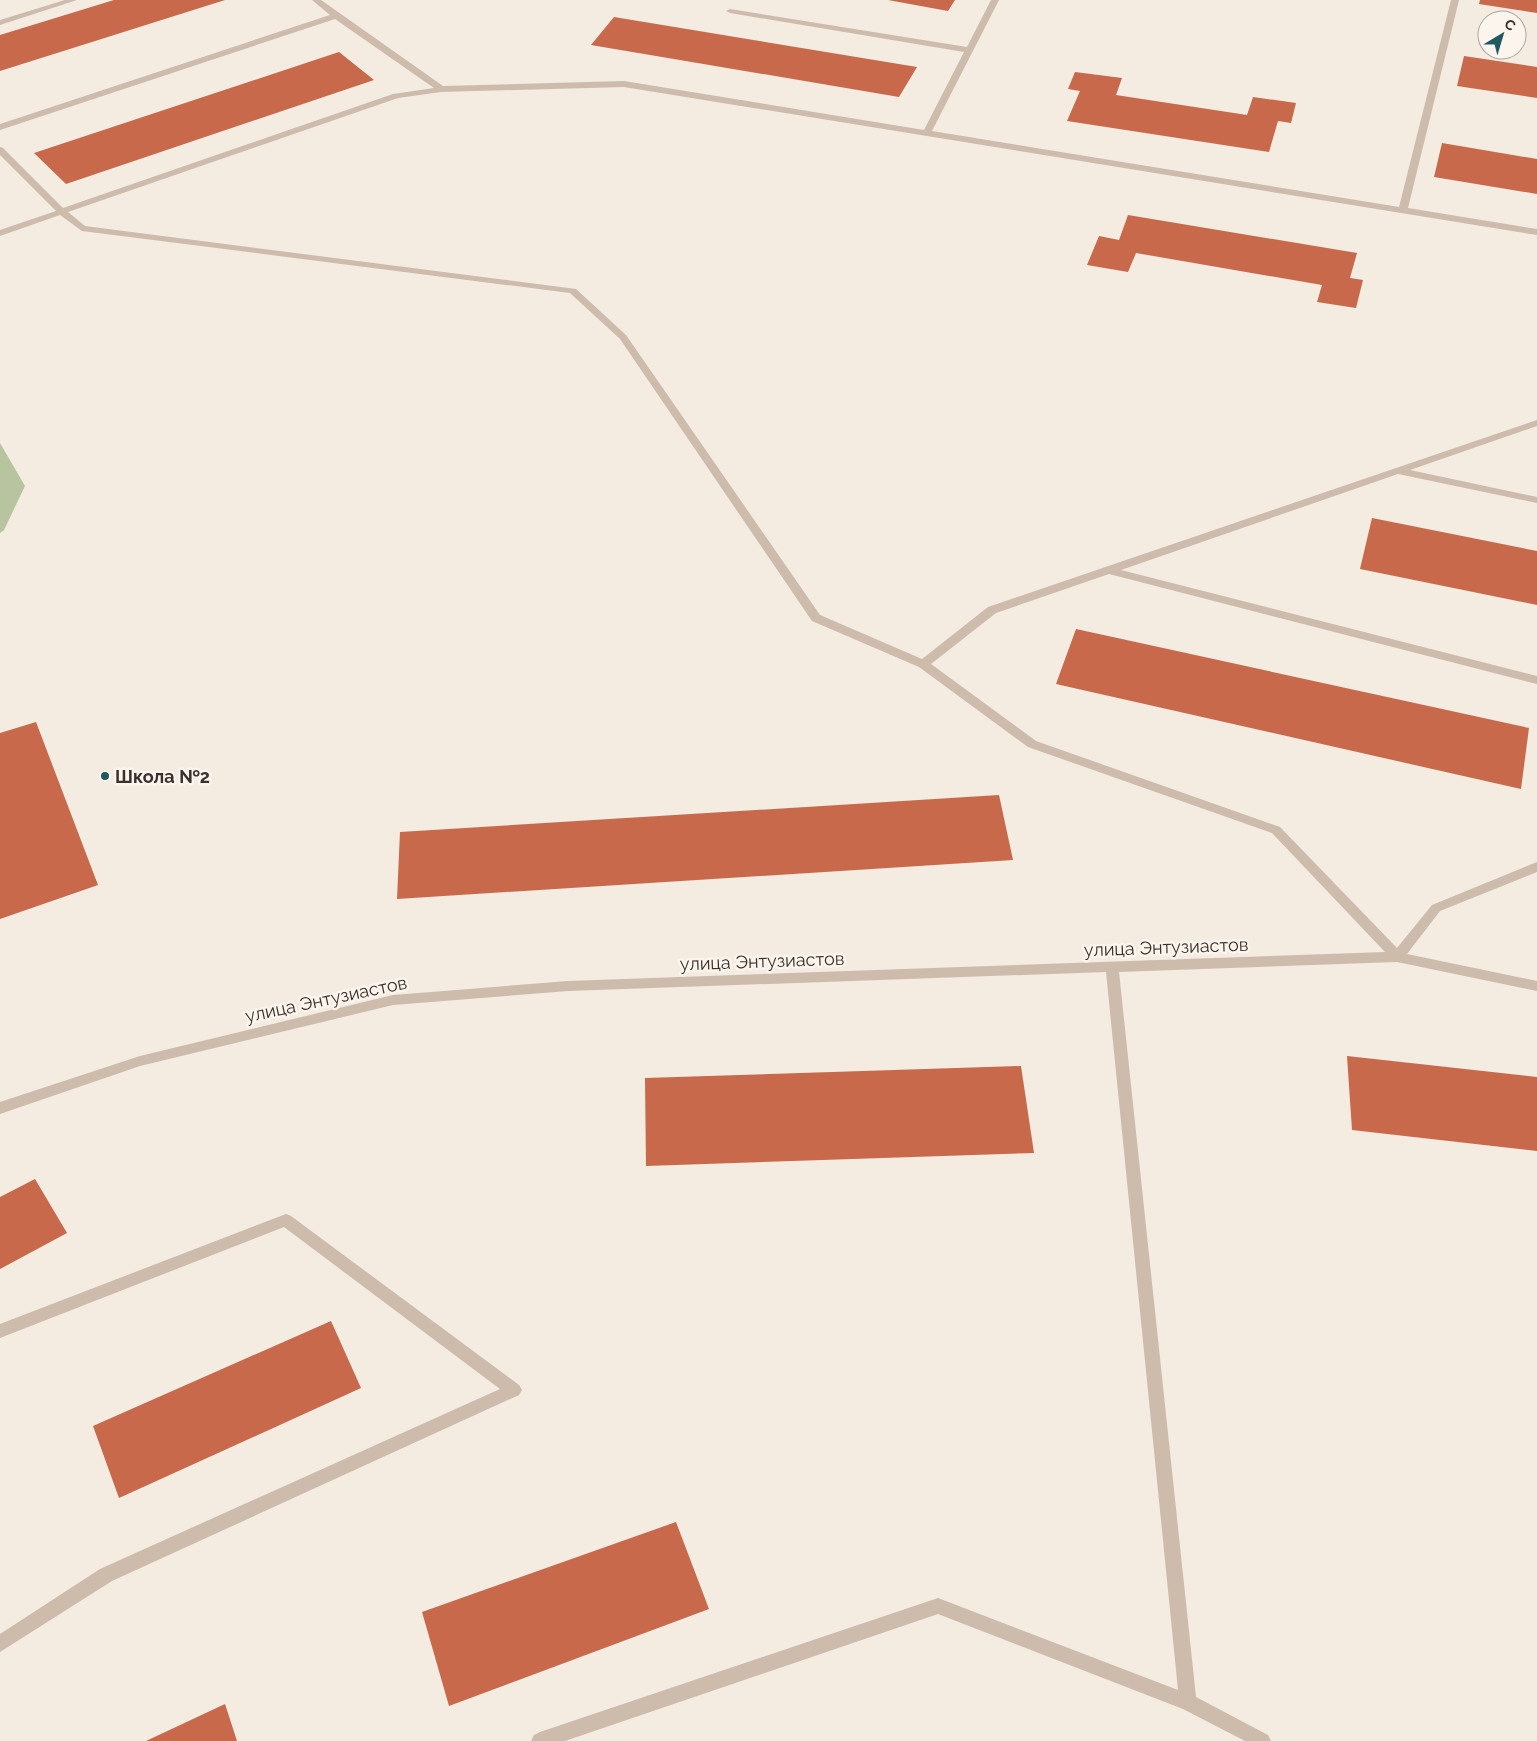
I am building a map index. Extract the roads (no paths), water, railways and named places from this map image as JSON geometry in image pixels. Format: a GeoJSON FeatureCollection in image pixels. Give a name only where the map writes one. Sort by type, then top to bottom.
{"type":"FeatureCollection","features":[{"type":"Feature","properties":{"kind":"street"},"geometry":{"type":"LineString","coordinates":[[0,23],[73,0]]}},
{"type":"Feature","properties":{"kind":"street"},"geometry":{"type":"LineString","coordinates":[[316,0],[441,89]]}},
{"type":"Feature","properties":{"kind":"street"},"geometry":{"type":"LineString","coordinates":[[927,133],[995,0]]}},
{"type":"Feature","properties":{"kind":"street"},"geometry":{"type":"LineString","coordinates":[[1403,210],[1455,0]]}},
{"type":"Feature","properties":{"kind":"street"},"geometry":{"type":"LineString","coordinates":[[730,11],[969,50]]}},
{"type":"Feature","properties":{"kind":"street"},"geometry":{"type":"LineString","coordinates":[[0,127],[336,16]]}},
{"type":"Feature","properties":{"kind":"street"},"geometry":{"type":"LineString","coordinates":[[0,233],[396,96],[441,89],[624,84],[1537,232]]}},
{"type":"Feature","properties":{"kind":"street"},"geometry":{"type":"LineString","coordinates":[[0,150],[62,212],[82,228],[573,291],[623,337],[816,618],[923,664],[1032,744],[1276,830],[1397,957],[1436,908],[1537,867]]}},
{"type":"Feature","properties":{"kind":"street"},"geometry":{"type":"LineString","coordinates":[[923,664],[992,610],[1537,423]]}},
{"type":"Feature","properties":{"kind":"street"},"geometry":{"type":"LineString","coordinates":[[1398,471],[1537,500]]}},
{"type":"Feature","properties":{"kind":"street"},"geometry":{"type":"LineString","coordinates":[[1108,570],[1537,680]]}},
{"type":"Feature","properties":{"kind":"street","name":"улица Энтузиастов"},"geometry":{"type":"LineString","coordinates":[[0,1108],[140,1061],[393,1000],[568,986],[1397,957],[1537,986]]}},
{"type":"Feature","properties":{"kind":"street"},"geometry":{"type":"LineString","coordinates":[[1112,967],[1188,1702]]}},
{"type":"Feature","properties":{"kind":"street"},"geometry":{"type":"LineString","coordinates":[[0,1331],[286,1220],[514,1390],[106,1575],[0,1644]]}},
{"type":"Feature","properties":{"kind":"street"},"geometry":{"type":"LineString","coordinates":[[540,1741],[938,1606],[1188,1702],[1262,1741]]}},
{"type":"Feature","properties":{"kind":"place","name":"Школа №2"},"geometry":{"type":"Point","coordinates":[105,776]}}]}
